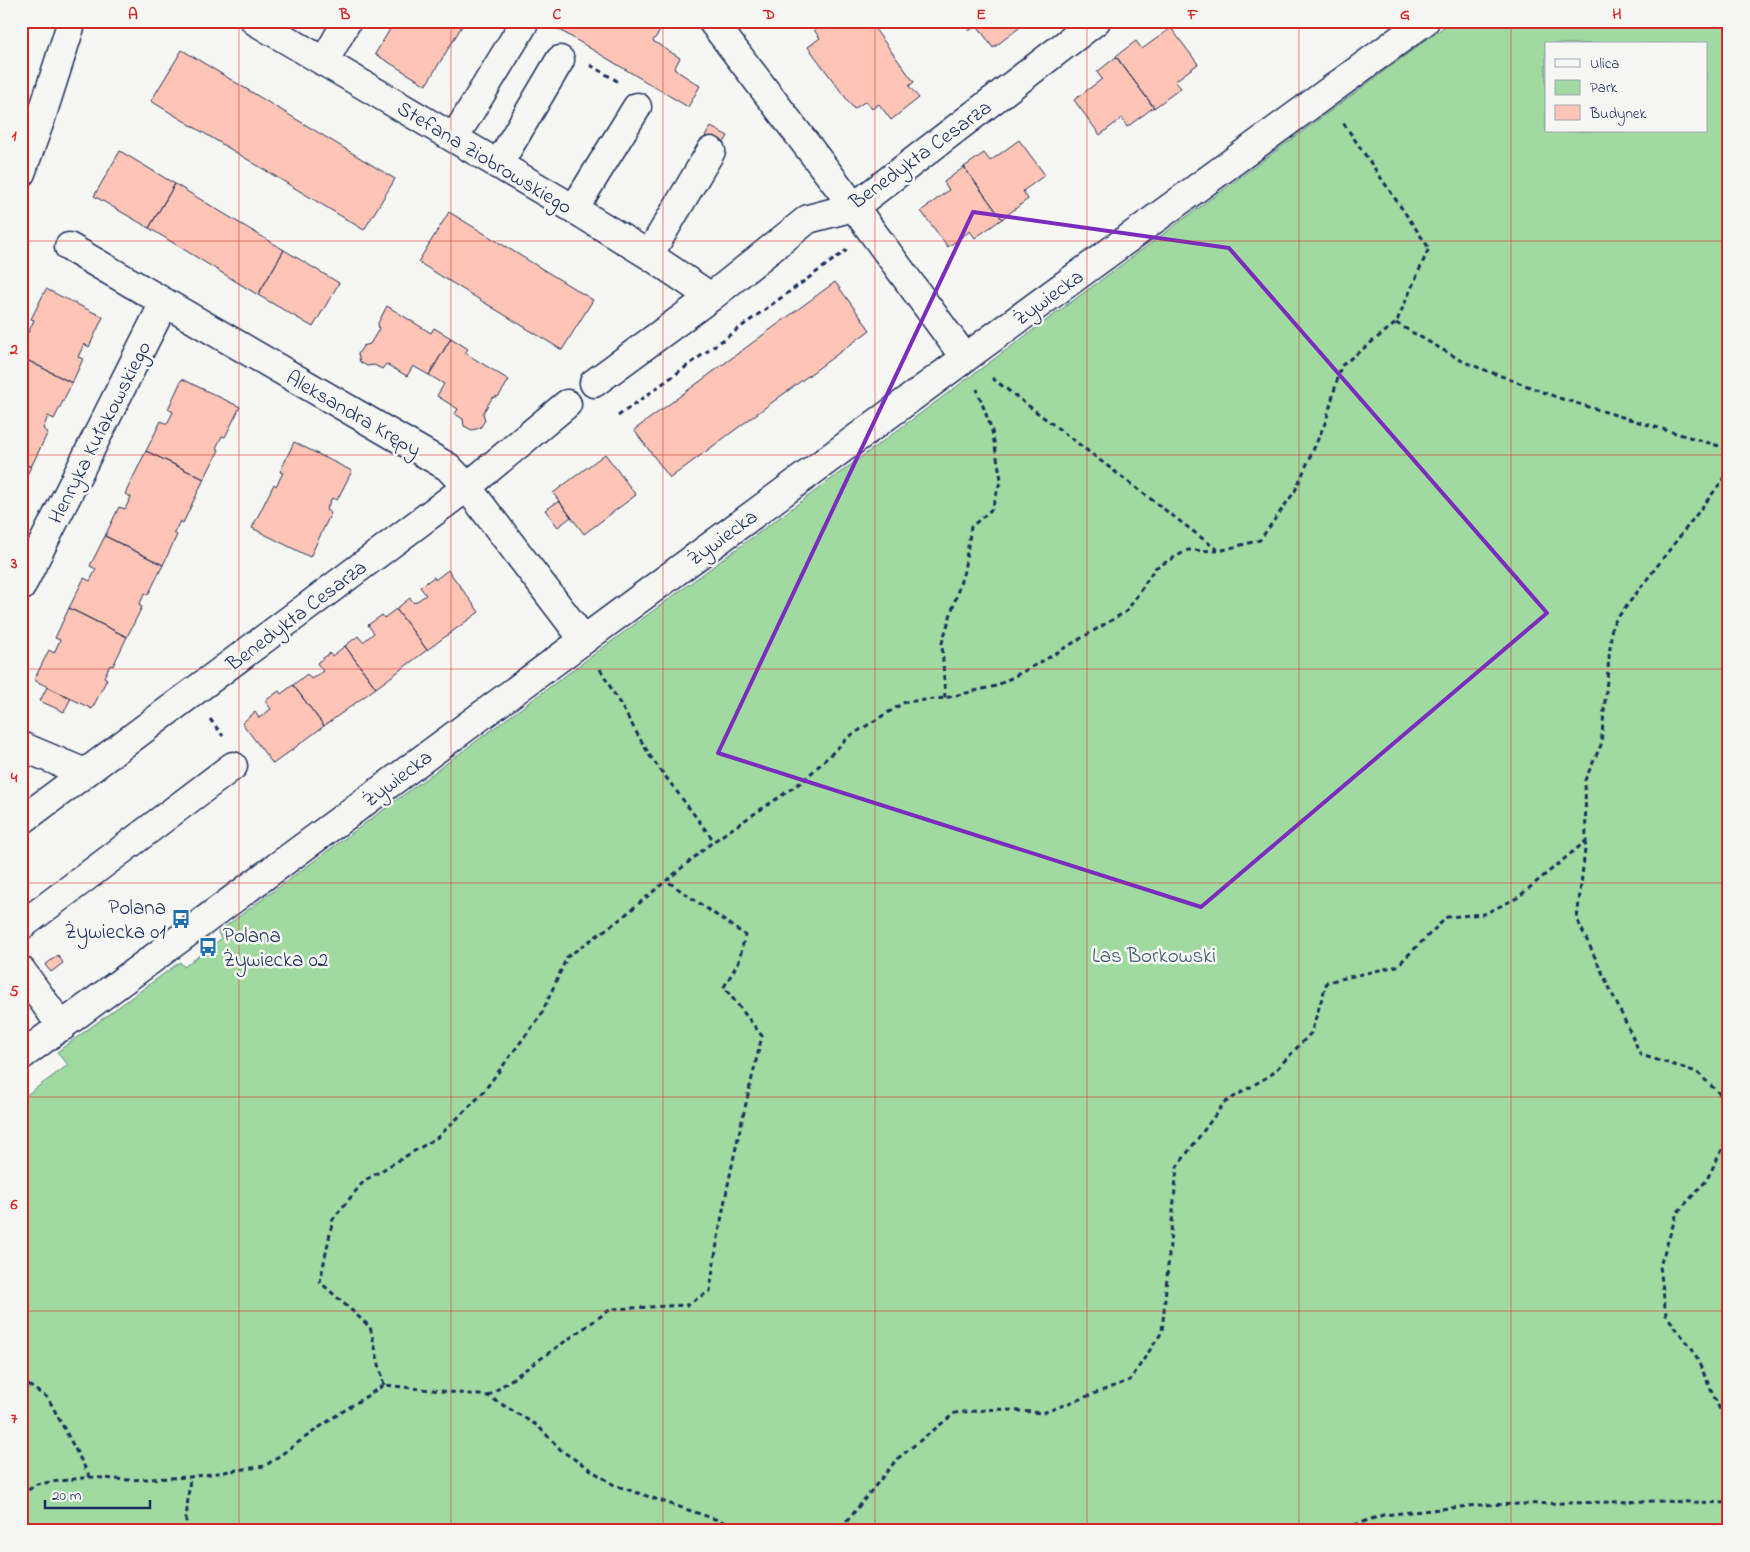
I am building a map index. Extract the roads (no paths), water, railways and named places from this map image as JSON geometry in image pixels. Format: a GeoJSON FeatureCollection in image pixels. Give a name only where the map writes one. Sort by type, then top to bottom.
{"type":"FeatureCollection","features":[{"type":"Feature","properties":{"kind":"street"},"geometry":{"type":"LineString","coordinates":[[21,173],[72,21]]}},
{"type":"Feature","properties":{"kind":"street","name":"Stefana Ziobrowskiego"},"geometry":{"type":"LineString","coordinates":[[255,21],[574,209],[649,255],[711,297]]}},
{"type":"Feature","properties":{"kind":"street"},"geometry":{"type":"LineString","coordinates":[[324,62],[347,21]]}},
{"type":"Feature","properties":{"kind":"street"},"geometry":{"type":"LineString","coordinates":[[712,21],[854,207],[965,358]]}},
{"type":"Feature","properties":{"kind":"street","name":"Benedykta Cesarza"},"geometry":{"type":"LineString","coordinates":[[594,384],[711,297],[808,219],[854,207],[1096,21]]}},
{"type":"Feature","properties":{"kind":"street","name":"Żywiecka"},"geometry":{"type":"LineString","coordinates":[[21,1056],[965,358],[1425,21]]}},
{"type":"Feature","properties":{"kind":"street"},"geometry":{"type":"LineString","coordinates":[[454,138],[523,25]]}},
{"type":"Feature","properties":{"kind":"street"},"geometry":{"type":"LineString","coordinates":[[498,165],[560,60]]}},
{"type":"Feature","properties":{"kind":"street"},"geometry":{"type":"LineString","coordinates":[[574,209],[637,107]]}},
{"type":"Feature","properties":{"kind":"street"},"geometry":{"type":"LineString","coordinates":[[649,255],[711,150]]}},
{"type":"Feature","properties":{"kind":"street","name":"Aleksandra Krępy"},"geometry":{"type":"LineString","coordinates":[[70,247],[448,467],[467,487],[584,640]]}},
{"type":"Feature","properties":{"kind":"street","name":"Henryka Kułakowskiego"},"geometry":{"type":"LineString","coordinates":[[21,587],[164,303]]}},
{"type":"Feature","properties":{"kind":"street","name":"Benedykta Cesarza"},"geometry":{"type":"LineString","coordinates":[[21,821],[467,487],[567,404]]}},
{"type":"Feature","properties":{"kind":"street"},"geometry":{"type":"LineString","coordinates":[[21,746],[85,773]]}},
{"type":"Feature","properties":{"kind":"street"},"geometry":{"type":"LineString","coordinates":[[21,926],[233,766]]}},
{"type":"Feature","properties":{"kind":"street"},"geometry":{"type":"LineString","coordinates":[[21,970],[62,1027]]}},
{"type":"Feature","properties":{"kind":"place","name":"Polana Żywiecka 01"},"geometry":{"type":"Point","coordinates":[181,919]}},
{"type":"Feature","properties":{"kind":"place","name":"Polana Żywiecka 02"},"geometry":{"type":"Point","coordinates":[208,947]}},
{"type":"Feature","properties":{"kind":"park label","name":"Las Borkowski"},"geometry":{"type":"Point","coordinates":[1154,955]}}]}
